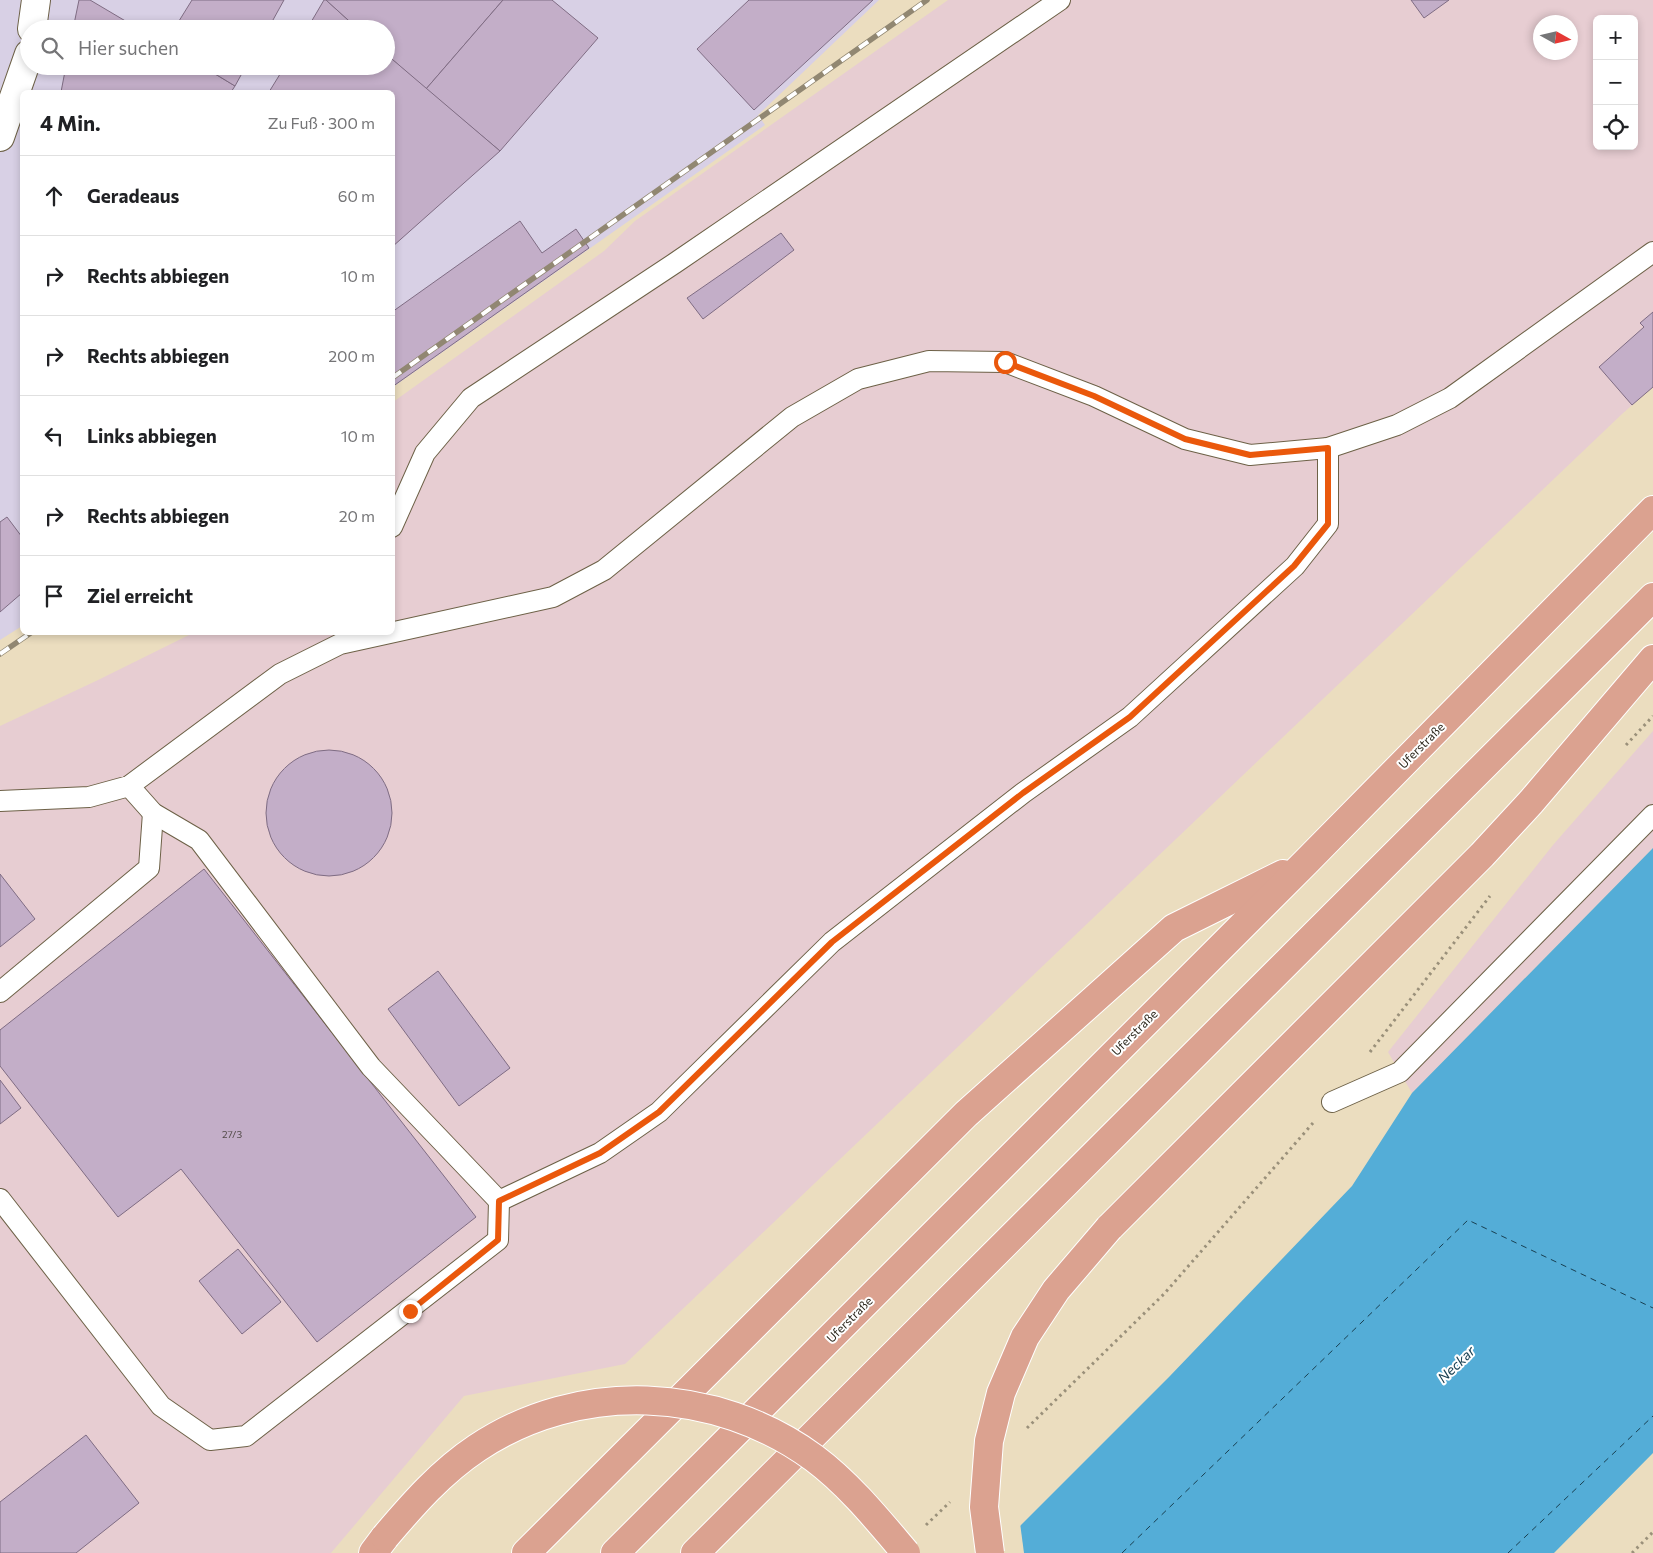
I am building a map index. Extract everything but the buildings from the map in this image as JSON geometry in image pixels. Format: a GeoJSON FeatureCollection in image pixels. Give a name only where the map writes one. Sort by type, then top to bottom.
{"type":"FeatureCollection","features":[{"type":"Feature","properties":{"kind":"highway","name":"Uferstraße"},"geometry":{"type":"LineString","coordinates":[[615,1553],[1305,863],[1653,510]]}},
{"type":"Feature","properties":{"kind":"highway"},"geometry":{"type":"LineString","coordinates":[[695,1553],[1653,597]]}},
{"type":"Feature","properties":{"kind":"highway"},"geometry":{"type":"LineString","coordinates":[[990,1553],[984,1507],[989,1441],[1001,1393],[1025,1337],[1056,1290],[1109,1228],[1482,855],[1531,802],[1653,659]]}},
{"type":"Feature","properties":{"kind":"highway"},"geometry":{"type":"LineString","coordinates":[[526,1553],[966,1114],[1167,934],[1174,928],[1305,863]]}},
{"type":"Feature","properties":{"kind":"highway"},"geometry":{"type":"LineString","coordinates":[[379,1545],[413,1504],[456,1463],[479,1447],[536,1419],[566,1410],[616,1399],[648,1399],[694,1404],[734,1416],[773,1432],[814,1458],[836,1477],[906,1553]]}},
{"type":"Feature","properties":{"kind":"street"},"geometry":{"type":"LineString","coordinates":[[33,20],[36,0]]}},
{"type":"Feature","properties":{"kind":"street"},"geometry":{"type":"LineString","coordinates":[[0,137],[22,75]]}},
{"type":"Feature","properties":{"kind":"lane"},"geometry":{"type":"LineString","coordinates":[[395,520],[426,453],[471,398],[675,263],[1060,0]]}},
{"type":"Feature","properties":{"kind":"lane"},"geometry":{"type":"LineString","coordinates":[[395,628],[553,597],[604,570],[792,417],[858,379],[929,361],[1005,362],[1094,396],[1185,439],[1250,455],[1328,448],[1397,425],[1450,398],[1653,252]]}},
{"type":"Feature","properties":{"kind":"lane"},"geometry":{"type":"LineString","coordinates":[[499,1201],[600,1153],[659,1112],[832,942],[1023,793],[1130,717],[1294,566],[1328,524],[1328,448]]}},
{"type":"Feature","properties":{"kind":"lane"},"geometry":{"type":"LineString","coordinates":[[0,801],[89,797],[129,786],[280,674],[342,638],[357,635]]}},
{"type":"Feature","properties":{"kind":"lane"},"geometry":{"type":"LineString","coordinates":[[0,1199],[161,1406],[210,1440],[246,1436],[498,1240],[499,1201],[371,1067],[199,840],[153,813],[129,786]]}},
{"type":"Feature","properties":{"kind":"lane"},"geometry":{"type":"LineString","coordinates":[[0,992],[149,868],[153,813]]}},
{"type":"Feature","properties":{"kind":"lane"},"geometry":{"type":"LineString","coordinates":[[1332,1102],[1400,1072],[1653,814]]}},
{"type":"Feature","properties":{"kind":"path"},"geometry":{"type":"LineString","coordinates":[[1620,751],[1653,716]]}},
{"type":"Feature","properties":{"kind":"path"},"geometry":{"type":"LineString","coordinates":[[1368,1054],[1496,888]]}},
{"type":"Feature","properties":{"kind":"path"},"geometry":{"type":"LineString","coordinates":[[1024,1430],[1164,1294],[1332,1102]]}},
{"type":"Feature","properties":{"kind":"path"},"geometry":{"type":"LineString","coordinates":[[926,1526],[954,1498]]}},
{"type":"Feature","properties":{"kind":"path"},"geometry":{"type":"LineString","coordinates":[[1632,1553],[1653,1532]]}},
{"type":"Feature","properties":{"kind":"shaded area"},"geometry":{"type":"Polygon","coordinates":[[[0,0],[879,0],[758,115],[765,125],[395,386],[395,90],[20,90],[20,627],[0,640],[0,0]]]}},
{"type":"Feature","properties":{"kind":"shaded area"},"geometry":{"type":"Polygon","coordinates":[[[948,0],[1653,0],[1653,387],[1622,414],[625,1364],[464,1396],[331,1553],[0,1553],[0,726],[189,635],[395,635],[395,401],[604,251],[635,221],[948,0]]]}},
{"type":"Feature","properties":{"kind":"shaded area"},"geometry":{"type":"Polygon","coordinates":[[[1653,731],[1653,848],[1412,1093],[1388,1052],[1553,845],[1653,731]]]}},
{"type":"Feature","properties":{"kind":"water","name":"Neckar"},"geometry":{"type":"Polygon","coordinates":[[[1653,848],[1653,1453],[1554,1553],[993,1553],[1169,1377],[1352,1186],[1412,1093],[1653,848]]]}},
{"type":"Feature","properties":{"kind":"pier"},"geometry":{"type":"Polygon","coordinates":[[[1020,1523],[1024,1553],[991,1553],[992,1551],[1020,1523]]]}},
{"type":"Feature","properties":{"kind":"ferry route"},"geometry":{"type":"LineString","coordinates":[[1122,1553],[1468,1220],[1653,1308]]}},
{"type":"Feature","properties":{"kind":"ferry route"},"geometry":{"type":"LineString","coordinates":[[1508,1553],[1653,1416]]}},
{"type":"Feature","properties":{"kind":"railway"},"geometry":{"type":"LineString","coordinates":[[395,376],[927,0]]}},
{"type":"Feature","properties":{"kind":"railway"},"geometry":{"type":"LineString","coordinates":[[0,654],[28,635]]}},
{"type":"Feature","properties":{"kind":"route"},"geometry":{"type":"LineString","coordinates":[[410,1311],[498,1240],[499,1201],[600,1153],[659,1112],[832,942],[1023,793],[1130,717],[1294,566],[1328,524],[1328,448],[1250,455],[1185,439],[1094,396],[1005,362]]}}]}
